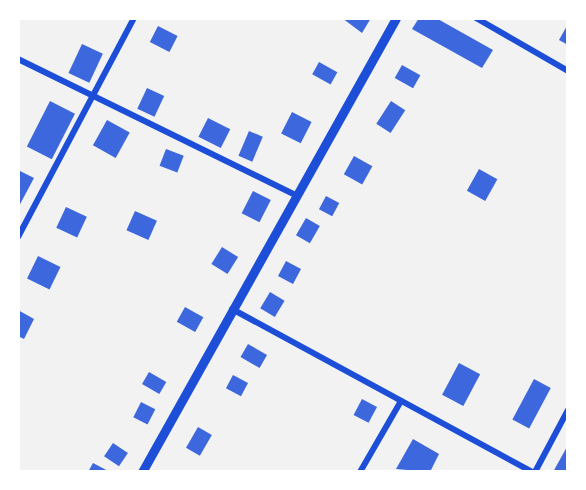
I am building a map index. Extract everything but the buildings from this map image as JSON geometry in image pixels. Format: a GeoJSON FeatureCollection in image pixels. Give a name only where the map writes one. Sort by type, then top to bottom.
{"type":"FeatureCollection","features":[{"type":"Feature","properties":{"kind":"street"},"geometry":{"type":"LineString","coordinates":[[18,237],[134,18]]}},
{"type":"Feature","properties":{"kind":"street"},"geometry":{"type":"LineString","coordinates":[[142,472],[396,18]]}},
{"type":"Feature","properties":{"kind":"street"},"geometry":{"type":"LineString","coordinates":[[476,18],[568,71]]}},
{"type":"Feature","properties":{"kind":"street"},"geometry":{"type":"LineString","coordinates":[[18,59],[296,195]]}},
{"type":"Feature","properties":{"kind":"street"},"geometry":{"type":"LineString","coordinates":[[232,309],[533,472],[568,410]]}},
{"type":"Feature","properties":{"kind":"street"},"geometry":{"type":"LineString","coordinates":[[360,472],[401,401]]}}]}
